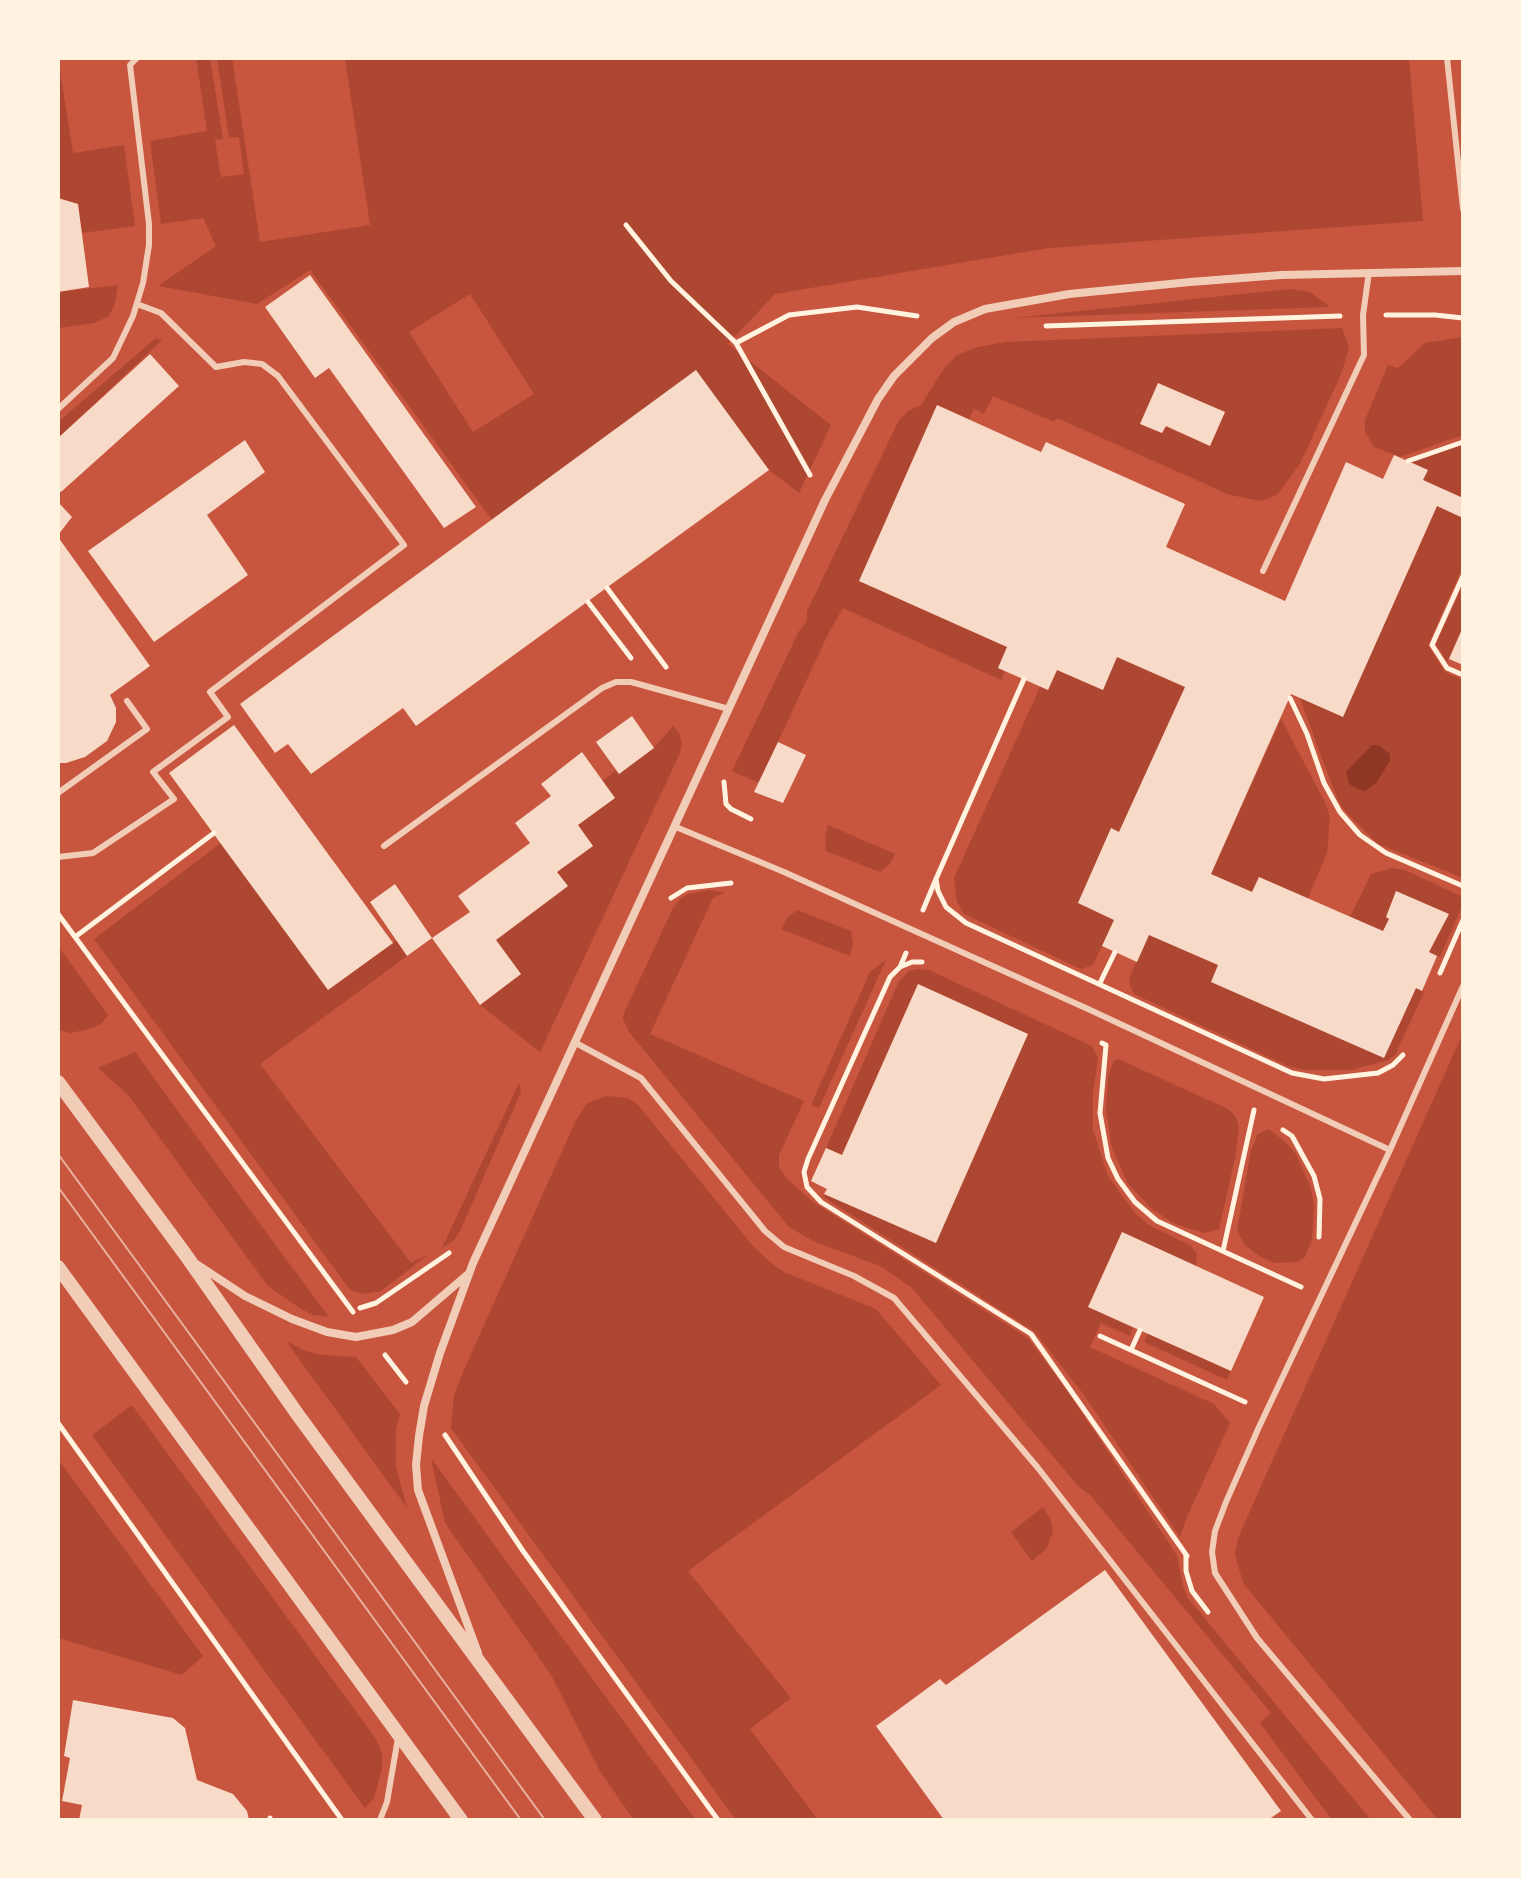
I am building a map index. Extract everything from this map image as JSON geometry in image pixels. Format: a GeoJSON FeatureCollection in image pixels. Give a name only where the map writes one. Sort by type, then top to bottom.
{"type":"FeatureCollection","features":[{"type":"Feature","properties":{"kind":"street"},"geometry":{"type":"LineString","coordinates":[[481,1662],[418,1490],[416,1465],[424,1406],[473,1263],[825,500],[878,399],[894,376],[913,355],[954,322],[985,309],[1069,294],[1281,275],[1463,271]]}},
{"type":"Feature","properties":{"kind":"street"},"geometry":{"type":"LineString","coordinates":[[58,1082],[595,1820]]}},
{"type":"Feature","properties":{"kind":"street"},"geometry":{"type":"LineString","coordinates":[[185,1254],[214,1277],[292,1319],[327,1332],[356,1337],[371,1336],[412,1322],[468,1275]]}},
{"type":"Feature","properties":{"kind":"street"},"geometry":{"type":"LineString","coordinates":[[58,1267],[461,1820]]}},
{"type":"Feature","properties":{"kind":"lane"},"geometry":{"type":"LineString","coordinates":[[58,409],[113,358],[137,304],[147,260],[149,224],[130,65],[137,58]]}},
{"type":"Feature","properties":{"kind":"lane"},"geometry":{"type":"LineString","coordinates":[[1447,58],[1463,209]]}},
{"type":"Feature","properties":{"kind":"lane"},"geometry":{"type":"LineString","coordinates":[[1263,571],[1364,355],[1363,315],[1369,272]]}},
{"type":"Feature","properties":{"kind":"lane"},"geometry":{"type":"LineString","coordinates":[[58,857],[93,853],[174,799],[153,772],[228,717],[210,692],[404,545],[278,376],[262,364],[244,362],[216,367],[161,313],[137,304]]}},
{"type":"Feature","properties":{"kind":"lane"},"geometry":{"type":"LineString","coordinates":[[384,846],[602,688],[616,682],[631,682],[729,709]]}},
{"type":"Feature","properties":{"kind":"lane"},"geometry":{"type":"LineString","coordinates":[[58,793],[147,729],[127,701]]}},
{"type":"Feature","properties":{"kind":"lane"},"geometry":{"type":"LineString","coordinates":[[676,827],[784,872],[1390,1150]]}},
{"type":"Feature","properties":{"kind":"lane"},"geometry":{"type":"LineString","coordinates":[[1410,1820],[1257,1638],[1215,1573],[1212,1552],[1215,1531],[1226,1502],[1463,986]]}},
{"type":"Feature","properties":{"kind":"lane"},"geometry":{"type":"LineString","coordinates":[[574,1042],[641,1078],[765,1231],[784,1247],[854,1276],[894,1298],[1038,1468],[1312,1820]]}},
{"type":"Feature","properties":{"kind":"lane"},"geometry":{"type":"LineString","coordinates":[[380,1820],[387,1802],[398,1734]]}},
{"type":"Feature","properties":{"kind":"path"},"geometry":{"type":"LineString","coordinates":[[626,225],[671,281],[736,343],[753,378],[825,500]]}},
{"type":"Feature","properties":{"kind":"path"},"geometry":{"type":"LineString","coordinates":[[736,343],[789,315],[857,307],[954,322]]}},
{"type":"Feature","properties":{"kind":"path"},"geometry":{"type":"LineString","coordinates":[[1037,327],[1363,315],[1463,318]]}},
{"type":"Feature","properties":{"kind":"path"},"geometry":{"type":"LineString","coordinates":[[1408,461],[1463,442]]}},
{"type":"Feature","properties":{"kind":"path"},"geometry":{"type":"LineString","coordinates":[[1463,576],[1432,645],[1447,668],[1463,675]]}},
{"type":"Feature","properties":{"kind":"path"},"geometry":{"type":"LineString","coordinates":[[607,588],[690,698]]}},
{"type":"Feature","properties":{"kind":"path"},"geometry":{"type":"LineString","coordinates":[[588,602],[654,689]]}},
{"type":"Feature","properties":{"kind":"path"},"geometry":{"type":"LineString","coordinates":[[1455,672],[1459,664]]}},
{"type":"Feature","properties":{"kind":"path"},"geometry":{"type":"LineString","coordinates":[[900,967],[1024,679]]}},
{"type":"Feature","properties":{"kind":"path"},"geometry":{"type":"LineString","coordinates":[[1290,698],[1307,734],[1324,783],[1340,812],[1360,835],[1386,853],[1463,886]]}},
{"type":"Feature","properties":{"kind":"path"},"geometry":{"type":"LineString","coordinates":[[719,789],[725,776],[726,804],[751,819]]}},
{"type":"Feature","properties":{"kind":"path"},"geometry":{"type":"LineString","coordinates":[[75,937],[214,833]]}},
{"type":"Feature","properties":{"kind":"path"},"geometry":{"type":"LineString","coordinates":[[936,879],[946,907],[966,923],[1292,1073],[1324,1079],[1378,1073],[1403,1056],[1409,1043]]}},
{"type":"Feature","properties":{"kind":"path"},"geometry":{"type":"LineString","coordinates":[[674,887],[668,900],[687,888],[731,883]]}},
{"type":"Feature","properties":{"kind":"path"},"geometry":{"type":"LineString","coordinates":[[58,914],[424,1406],[532,1564],[718,1820]]}},
{"type":"Feature","properties":{"kind":"path"},"geometry":{"type":"LineString","coordinates":[[1439,975],[1463,920]]}},
{"type":"Feature","properties":{"kind":"path"},"geometry":{"type":"LineString","coordinates":[[929,963],[912,962],[900,967],[890,977],[808,1159],[804,1172],[807,1187],[821,1202],[1031,1334],[1186,1556],[1215,1573]]}},
{"type":"Feature","properties":{"kind":"path"},"geometry":{"type":"LineString","coordinates":[[1092,1039],[1119,1051]]}},
{"type":"Feature","properties":{"kind":"path"},"geometry":{"type":"LineString","coordinates":[[1106,1045],[1100,1113],[1108,1158],[1118,1179],[1135,1202],[1157,1221],[1301,1286]]}},
{"type":"Feature","properties":{"kind":"path"},"geometry":{"type":"LineString","coordinates":[[1223,1251],[1259,1089]]}},
{"type":"Feature","properties":{"kind":"path"},"geometry":{"type":"LineString","coordinates":[[1240,1107],[1264,1118]]}},
{"type":"Feature","properties":{"kind":"path"},"geometry":{"type":"LineString","coordinates":[[1274,1123],[1292,1136],[1314,1176],[1320,1199],[1319,1242]]}},
{"type":"Feature","properties":{"kind":"path"},"geometry":{"type":"LineString","coordinates":[[351,1310],[376,1303],[448,1252],[473,1263]]}},
{"type":"Feature","properties":{"kind":"path"},"geometry":{"type":"LineString","coordinates":[[1295,1299],[1306,1276]]}},
{"type":"Feature","properties":{"kind":"path"},"geometry":{"type":"LineString","coordinates":[[1131,1350],[1140,1330]]}},
{"type":"Feature","properties":{"kind":"path"},"geometry":{"type":"LineString","coordinates":[[1100,1336],[1246,1403]]}},
{"type":"Feature","properties":{"kind":"path"},"geometry":{"type":"LineString","coordinates":[[1240,1417],[1252,1390]]}},
{"type":"Feature","properties":{"kind":"path"},"geometry":{"type":"LineString","coordinates":[[58,1423],[342,1820]]}},
{"type":"Feature","properties":{"kind":"path"},"geometry":{"type":"LineString","coordinates":[[1186,1546],[1186,1556]]}},
{"type":"Feature","properties":{"kind":"shaded area"},"geometry":{"type":"Polygon","coordinates":[[[58,58],[73,153],[124,145],[135,226],[82,233],[78,204],[58,198],[58,58]]]}},
{"type":"Feature","properties":{"kind":"shaded area"},"geometry":{"type":"Polygon","coordinates":[[[196,58],[210,58],[223,139],[215,140],[221,177],[244,174],[239,137],[229,138],[217,58],[232,58],[260,242],[370,225],[345,58],[1409,58],[1423,221],[1049,248],[775,294],[728,344],[831,425],[799,493],[769,470],[492,520],[310,270],[257,304],[158,286],[216,246],[203,218],[161,224],[150,141],[207,131],[196,58]],[[470,294],[409,332],[473,432],[534,394],[470,294]]]}},
{"type":"Feature","properties":{"kind":"shaded area"},"geometry":{"type":"Polygon","coordinates":[[[118,285],[115,304],[109,316],[95,323],[58,328],[58,292],[118,285]]]}},
{"type":"Feature","properties":{"kind":"shaded area"},"geometry":{"type":"Polygon","coordinates":[[[1290,289],[1310,292],[1330,307],[1013,318],[1290,289]]]}},
{"type":"Feature","properties":{"kind":"shaded area"},"geometry":{"type":"Polygon","coordinates":[[[1342,328],[1349,347],[1342,372],[1300,464],[1278,494],[1262,501],[1230,495],[1057,418],[1054,422],[993,396],[984,414],[974,409],[969,419],[937,405],[859,581],[1007,647],[998,667],[1005,672],[1001,680],[843,608],[759,783],[732,771],[799,631],[807,621],[807,611],[899,420],[921,405],[945,367],[956,356],[974,348],[1005,342],[1342,328]],[[1158,383],[1141,424],[1162,433],[1166,427],[1210,446],[1225,412],[1158,383]]]}},
{"type":"Feature","properties":{"kind":"shaded area"},"geometry":{"type":"Polygon","coordinates":[[[1463,337],[1463,435],[1400,457],[1374,447],[1365,432],[1365,420],[1388,365],[1398,368],[1425,343],[1463,337]]]}},
{"type":"Feature","properties":{"kind":"shaded area"},"geometry":{"type":"Polygon","coordinates":[[[156,338],[162,340],[58,438],[58,422],[156,338]]]}},
{"type":"Feature","properties":{"kind":"shaded area"},"geometry":{"type":"Polygon","coordinates":[[[1463,445],[1463,498],[1423,480],[1427,470],[1411,462],[1463,445]]]}},
{"type":"Feature","properties":{"kind":"shaded area"},"geometry":{"type":"Polygon","coordinates":[[[1437,506],[1463,518],[1463,566],[1428,645],[1445,672],[1463,680],[1463,878],[1378,844],[1347,813],[1339,802],[1300,698],[1343,716],[1437,506]],[[1379,745],[1349,784],[1365,790],[1391,757],[1379,745]]]}},
{"type":"Feature","properties":{"kind":"shaded area"},"geometry":{"type":"Polygon","coordinates":[[[1463,585],[1463,627],[1447,662],[1436,644],[1463,585]]]}},
{"type":"Feature","properties":{"kind":"shaded area"},"geometry":{"type":"Polygon","coordinates":[[[1117,657],[1185,687],[1119,832],[1111,829],[1078,903],[1114,920],[1093,965],[1081,969],[964,914],[957,902],[954,878],[1040,687],[1048,690],[1057,670],[1102,690],[1117,657]]]}},
{"type":"Feature","properties":{"kind":"shaded area"},"geometry":{"type":"Polygon","coordinates":[[[1281,719],[1326,804],[1330,818],[1327,853],[1308,898],[1259,877],[1252,892],[1211,874],[1281,719]]]}},
{"type":"Feature","properties":{"kind":"shaded area"},"geometry":{"type":"Polygon","coordinates":[[[673,726],[682,743],[680,753],[540,1052],[480,1005],[521,974],[496,940],[567,887],[557,872],[593,846],[578,825],[615,798],[602,781],[617,770],[620,773],[654,748],[673,726]]]}},
{"type":"Feature","properties":{"kind":"shaded area"},"geometry":{"type":"Polygon","coordinates":[[[1372,745],[1379,745],[1390,754],[1390,761],[1376,783],[1365,791],[1349,784],[1346,772],[1372,745]]]}},
{"type":"Feature","properties":{"kind":"shaded area"},"geometry":{"type":"Polygon","coordinates":[[[828,825],[895,854],[889,865],[880,872],[826,851],[828,825]]]}},
{"type":"Feature","properties":{"kind":"shaded area"},"geometry":{"type":"Polygon","coordinates":[[[221,843],[328,990],[397,940],[407,956],[260,1064],[411,1263],[429,1254],[381,1291],[363,1294],[350,1290],[94,939],[221,843]]]}},
{"type":"Feature","properties":{"kind":"shaded area"},"geometry":{"type":"Polygon","coordinates":[[[1392,868],[1405,870],[1461,896],[1463,904],[1440,957],[1429,952],[1448,914],[1397,892],[1383,931],[1350,917],[1371,874],[1392,868]]]}},
{"type":"Feature","properties":{"kind":"shaded area"},"geometry":{"type":"Polygon","coordinates":[[[709,890],[725,892],[713,898],[650,1034],[804,1101],[779,1155],[779,1167],[786,1178],[813,1202],[1028,1338],[1068,1392],[1177,1556],[1188,1598],[1371,1820],[1332,1820],[1260,1723],[1271,1713],[1091,1496],[1078,1486],[911,1287],[880,1266],[813,1241],[789,1227],[629,1032],[623,1019],[624,1013],[673,908],[688,894],[709,890]]]}},
{"type":"Feature","properties":{"kind":"shaded area"},"geometry":{"type":"Polygon","coordinates":[[[797,910],[851,931],[853,943],[850,956],[781,929],[787,918],[797,910]]]}},
{"type":"Feature","properties":{"kind":"shaded area"},"geometry":{"type":"Polygon","coordinates":[[[1149,935],[1218,965],[1416,988],[1424,992],[1395,1055],[1388,1060],[1352,1070],[1305,1070],[1288,1066],[1134,994],[1129,983],[1130,976],[1149,935]]]}},
{"type":"Feature","properties":{"kind":"shaded area"},"geometry":{"type":"Polygon","coordinates":[[[58,946],[108,1015],[101,1024],[70,1033],[58,1029],[58,946]]]}},
{"type":"Feature","properties":{"kind":"shaded area"},"geometry":{"type":"Polygon","coordinates":[[[886,960],[819,1108],[811,1105],[870,972],[886,960]]]}},
{"type":"Feature","properties":{"kind":"shaded area"},"geometry":{"type":"Polygon","coordinates":[[[929,970],[1092,1046],[1098,1058],[1093,1092],[1093,1130],[1108,1176],[1135,1213],[1149,1225],[1191,1246],[1197,1254],[1196,1266],[1122,1232],[1089,1307],[1133,1328],[1130,1336],[1101,1323],[1090,1347],[1214,1404],[1230,1423],[1180,1537],[1084,1395],[1034,1331],[825,1198],[824,1194],[936,1243],[1027,1034],[918,984],[842,1155],[826,1148],[899,981],[909,971],[929,970]]]}},
{"type":"Feature","properties":{"kind":"shaded area"},"geometry":{"type":"Polygon","coordinates":[[[1463,1033],[1463,1820],[1438,1820],[1243,1583],[1235,1554],[1238,1538],[1463,1033]]]}},
{"type":"Feature","properties":{"kind":"shaded area"},"geometry":{"type":"Polygon","coordinates":[[[135,1052],[329,1317],[313,1315],[301,1309],[268,1286],[129,1096],[98,1068],[135,1052]]]}},
{"type":"Feature","properties":{"kind":"shaded area"},"geometry":{"type":"Polygon","coordinates":[[[1118,1059],[1228,1109],[1236,1117],[1239,1128],[1235,1158],[1219,1229],[1204,1233],[1175,1224],[1152,1209],[1128,1184],[1112,1148],[1106,1110],[1108,1076],[1114,1061],[1118,1059]]]}},
{"type":"Feature","properties":{"kind":"shaded area"},"geometry":{"type":"Polygon","coordinates":[[[519,1083],[521,1092],[460,1231],[454,1240],[442,1248],[519,1083]]]}},
{"type":"Feature","properties":{"kind":"shaded area"},"geometry":{"type":"Polygon","coordinates":[[[607,1096],[628,1098],[638,1105],[753,1246],[770,1262],[784,1272],[876,1309],[941,1385],[688,1571],[791,1698],[750,1729],[818,1820],[736,1820],[451,1428],[454,1395],[463,1372],[576,1120],[587,1103],[607,1096]]]}},
{"type":"Feature","properties":{"kind":"shaded area"},"geometry":{"type":"Polygon","coordinates":[[[1269,1129],[1296,1154],[1314,1204],[1312,1239],[1305,1257],[1298,1262],[1274,1263],[1259,1256],[1245,1245],[1237,1231],[1251,1150],[1258,1134],[1269,1129]]]}},
{"type":"Feature","properties":{"kind":"shaded area"},"geometry":{"type":"Polygon","coordinates":[[[1148,1333],[1231,1371],[1227,1380],[1144,1342],[1148,1333]]]}},
{"type":"Feature","properties":{"kind":"shaded area"},"geometry":{"type":"Polygon","coordinates":[[[286,1341],[305,1351],[356,1357],[400,1414],[396,1428],[396,1467],[407,1508],[286,1341]]]}},
{"type":"Feature","properties":{"kind":"shaded area"},"geometry":{"type":"Polygon","coordinates":[[[132,1405],[376,1739],[382,1753],[382,1769],[374,1798],[365,1808],[92,1435],[132,1405]]]}},
{"type":"Feature","properties":{"kind":"shaded area"},"geometry":{"type":"Polygon","coordinates":[[[431,1458],[696,1820],[634,1820],[601,1773],[551,1675],[445,1523],[431,1458]]]}},
{"type":"Feature","properties":{"kind":"shaded area"},"geometry":{"type":"Polygon","coordinates":[[[58,1459],[203,1656],[182,1675],[58,1638],[58,1459]]]}},
{"type":"Feature","properties":{"kind":"shaded area"},"geometry":{"type":"Polygon","coordinates":[[[1043,1507],[1051,1520],[1053,1532],[1046,1549],[1032,1561],[1011,1532],[1043,1507]]]}},
{"type":"Feature","properties":{"kind":"building"},"geometry":{"type":"Polygon","coordinates":[[[58,198],[78,204],[89,287],[58,292],[58,198]]]}},
{"type":"Feature","properties":{"kind":"building"},"geometry":{"type":"Polygon","coordinates":[[[310,275],[476,507],[444,528],[329,368],[315,378],[265,307],[310,275]]]}},
{"type":"Feature","properties":{"kind":"building"},"geometry":{"type":"Polygon","coordinates":[[[150,354],[179,386],[61,492],[58,489],[58,438],[150,354]]]}},
{"type":"Feature","properties":{"kind":"building"},"geometry":{"type":"Polygon","coordinates":[[[696,370],[769,470],[416,726],[403,708],[311,774],[288,744],[275,753],[240,704],[696,370]]]}},
{"type":"Feature","properties":{"kind":"building"},"geometry":{"type":"Polygon","coordinates":[[[1158,383],[1225,412],[1210,446],[1166,426],[1162,433],[1140,424],[1158,383]]]}},
{"type":"Feature","properties":{"kind":"building"},"geometry":{"type":"Polygon","coordinates":[[[937,405],[1041,452],[1046,442],[1185,504],[1166,547],[1285,601],[1346,462],[1383,479],[1394,455],[1428,470],[1423,480],[1463,498],[1463,518],[1437,506],[1343,717],[1291,694],[1211,874],[1252,892],[1259,877],[1383,931],[1396,891],[1449,914],[1429,952],[1437,956],[1422,991],[1416,988],[1384,1058],[1211,982],[1218,965],[1149,935],[1137,962],[1102,946],[1114,920],[1078,903],[1111,828],[1119,832],[1185,687],[1117,657],[1103,690],[1057,670],[1048,690],[998,668],[1007,647],[859,581],[937,405]]]}},
{"type":"Feature","properties":{"kind":"building"},"geometry":{"type":"Polygon","coordinates":[[[245,440],[265,472],[207,515],[248,575],[154,642],[88,551],[245,440]]]}},
{"type":"Feature","properties":{"kind":"building"},"geometry":{"type":"Polygon","coordinates":[[[58,502],[72,517],[58,535],[58,502]]]}},
{"type":"Feature","properties":{"kind":"building"},"geometry":{"type":"Polygon","coordinates":[[[58,537],[150,666],[110,695],[116,708],[116,722],[107,741],[85,757],[66,763],[58,763],[58,537]]]}},
{"type":"Feature","properties":{"kind":"building"},"geometry":{"type":"Polygon","coordinates":[[[1463,627],[1463,665],[1449,659],[1463,627]]]}},
{"type":"Feature","properties":{"kind":"building"},"geometry":{"type":"Polygon","coordinates":[[[632,716],[654,748],[619,774],[596,742],[632,716]]]}},
{"type":"Feature","properties":{"kind":"building"},"geometry":{"type":"Polygon","coordinates":[[[234,725],[393,943],[328,990],[169,773],[234,725]]]}},
{"type":"Feature","properties":{"kind":"building"},"geometry":{"type":"Polygon","coordinates":[[[778,742],[806,755],[783,803],[754,792],[778,742]]]}},
{"type":"Feature","properties":{"kind":"building"},"geometry":{"type":"Polygon","coordinates":[[[582,752],[615,798],[578,825],[593,846],[557,872],[568,886],[496,940],[521,974],[480,1005],[432,938],[470,912],[458,896],[530,843],[515,823],[551,796],[541,784],[582,752]]]}},
{"type":"Feature","properties":{"kind":"building"},"geometry":{"type":"Polygon","coordinates":[[[395,884],[432,938],[407,956],[370,902],[395,884]]]}},
{"type":"Feature","properties":{"kind":"building"},"geometry":{"type":"Polygon","coordinates":[[[918,984],[1028,1034],[936,1243],[824,1194],[827,1189],[811,1181],[826,1148],[842,1155],[918,984]]]}},
{"type":"Feature","properties":{"kind":"building"},"geometry":{"type":"Polygon","coordinates":[[[1122,1232],[1264,1297],[1231,1371],[1088,1307],[1122,1232]]]}},
{"type":"Feature","properties":{"kind":"building"},"geometry":{"type":"Polygon","coordinates":[[[1105,1570],[1281,1811],[1268,1820],[944,1820],[876,1726],[940,1679],[946,1685],[1105,1570]]]}},
{"type":"Feature","properties":{"kind":"building"},"geometry":{"type":"Polygon","coordinates":[[[73,1700],[173,1718],[185,1728],[197,1780],[233,1794],[247,1811],[249,1820],[79,1820],[82,1805],[62,1801],[70,1758],[64,1756],[73,1700]]]}},
{"type":"Feature","properties":{"kind":"tram line"},"geometry":{"type":"LineString","coordinates":[[58,1154],[545,1820]]}},
{"type":"Feature","properties":{"kind":"tram line"},"geometry":{"type":"LineString","coordinates":[[58,1187],[521,1820]]}}]}
